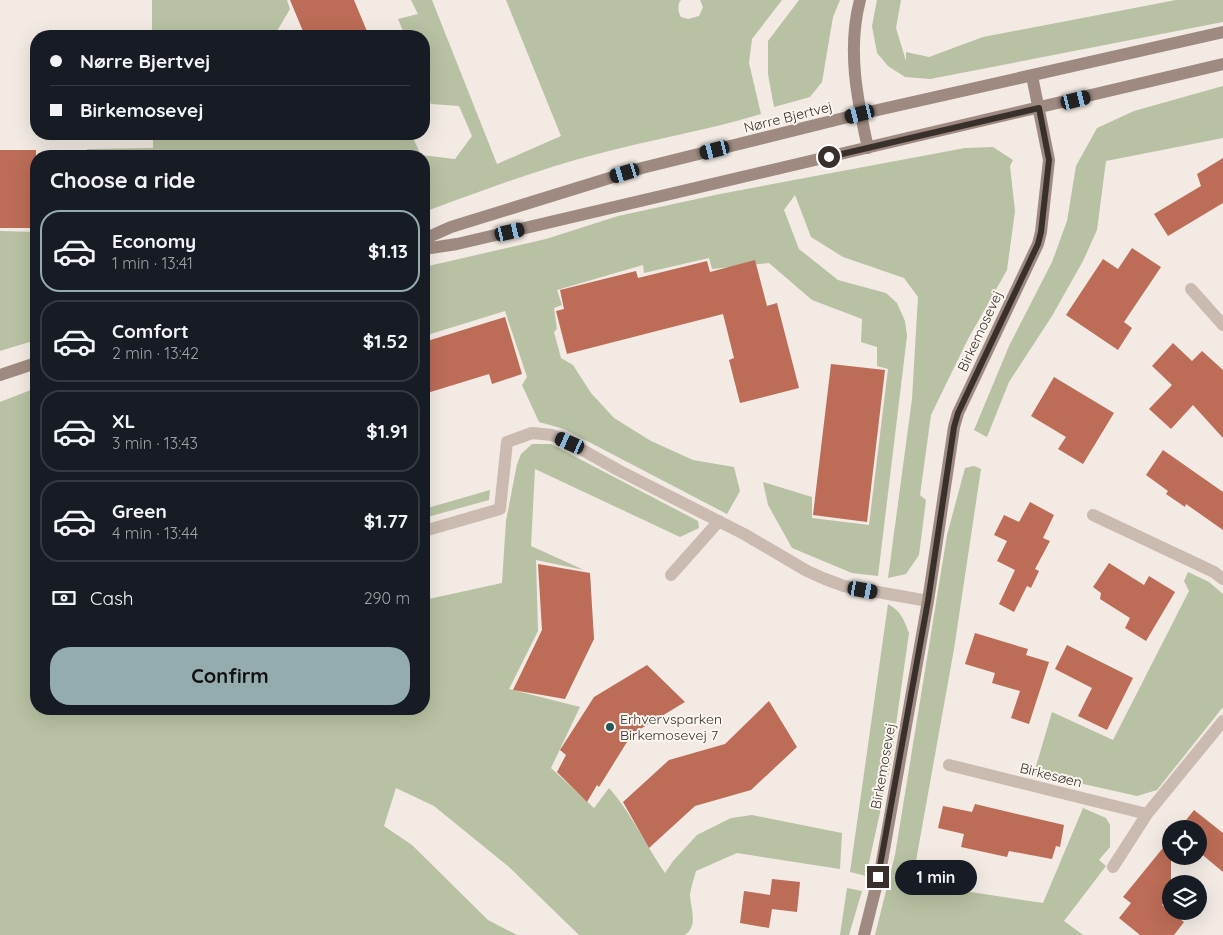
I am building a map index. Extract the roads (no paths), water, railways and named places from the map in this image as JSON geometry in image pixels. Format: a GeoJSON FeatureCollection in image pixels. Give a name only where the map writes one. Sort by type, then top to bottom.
{"type":"FeatureCollection","features":[{"type":"Feature","properties":{"kind":"main road"},"geometry":{"type":"LineString","coordinates":[[860,0],[855,20],[854,74],[860,114],[868,148]]}},
{"type":"Feature","properties":{"kind":"main road","name":"Nørre Bjertvej"},"geometry":{"type":"LineString","coordinates":[[430,236],[451,227],[642,168],[860,114],[1223,32]]}},
{"type":"Feature","properties":{"kind":"main road"},"geometry":{"type":"LineString","coordinates":[[430,248],[457,244],[1223,64]]}},
{"type":"Feature","properties":{"kind":"main road","name":"Birkemosevej"},"geometry":{"type":"LineString","coordinates":[[864,935],[881,867],[928,601],[954,427],[958,413],[1041,232],[1049,160],[1032,76]]}},
{"type":"Feature","properties":{"kind":"main road"},"geometry":{"type":"LineString","coordinates":[[0,374],[30,365]]}},
{"type":"Feature","properties":{"kind":"street"},"geometry":{"type":"LineString","coordinates":[[1190,289],[1223,325]]}},
{"type":"Feature","properties":{"kind":"street"},"geometry":{"type":"LineString","coordinates":[[430,529],[500,509],[507,442],[532,433],[552,434],[719,521],[807,571],[825,579],[844,586],[928,601]]}},
{"type":"Feature","properties":{"kind":"street"},"geometry":{"type":"LineString","coordinates":[[1094,515],[1214,572],[1223,579]]}},
{"type":"Feature","properties":{"kind":"street"},"geometry":{"type":"LineString","coordinates":[[671,575],[719,521]]}},
{"type":"Feature","properties":{"kind":"street"},"geometry":{"type":"LineString","coordinates":[[1113,867],[1147,814],[1223,721]]}},
{"type":"Feature","properties":{"kind":"street","name":"Birkesøen"},"geometry":{"type":"LineString","coordinates":[[949,765],[1147,814]]}},
{"type":"Feature","properties":{"kind":"place","name":"Erhvervsparken Birkemosevej 7"},"geometry":{"type":"Point","coordinates":[610,727]}}]}
